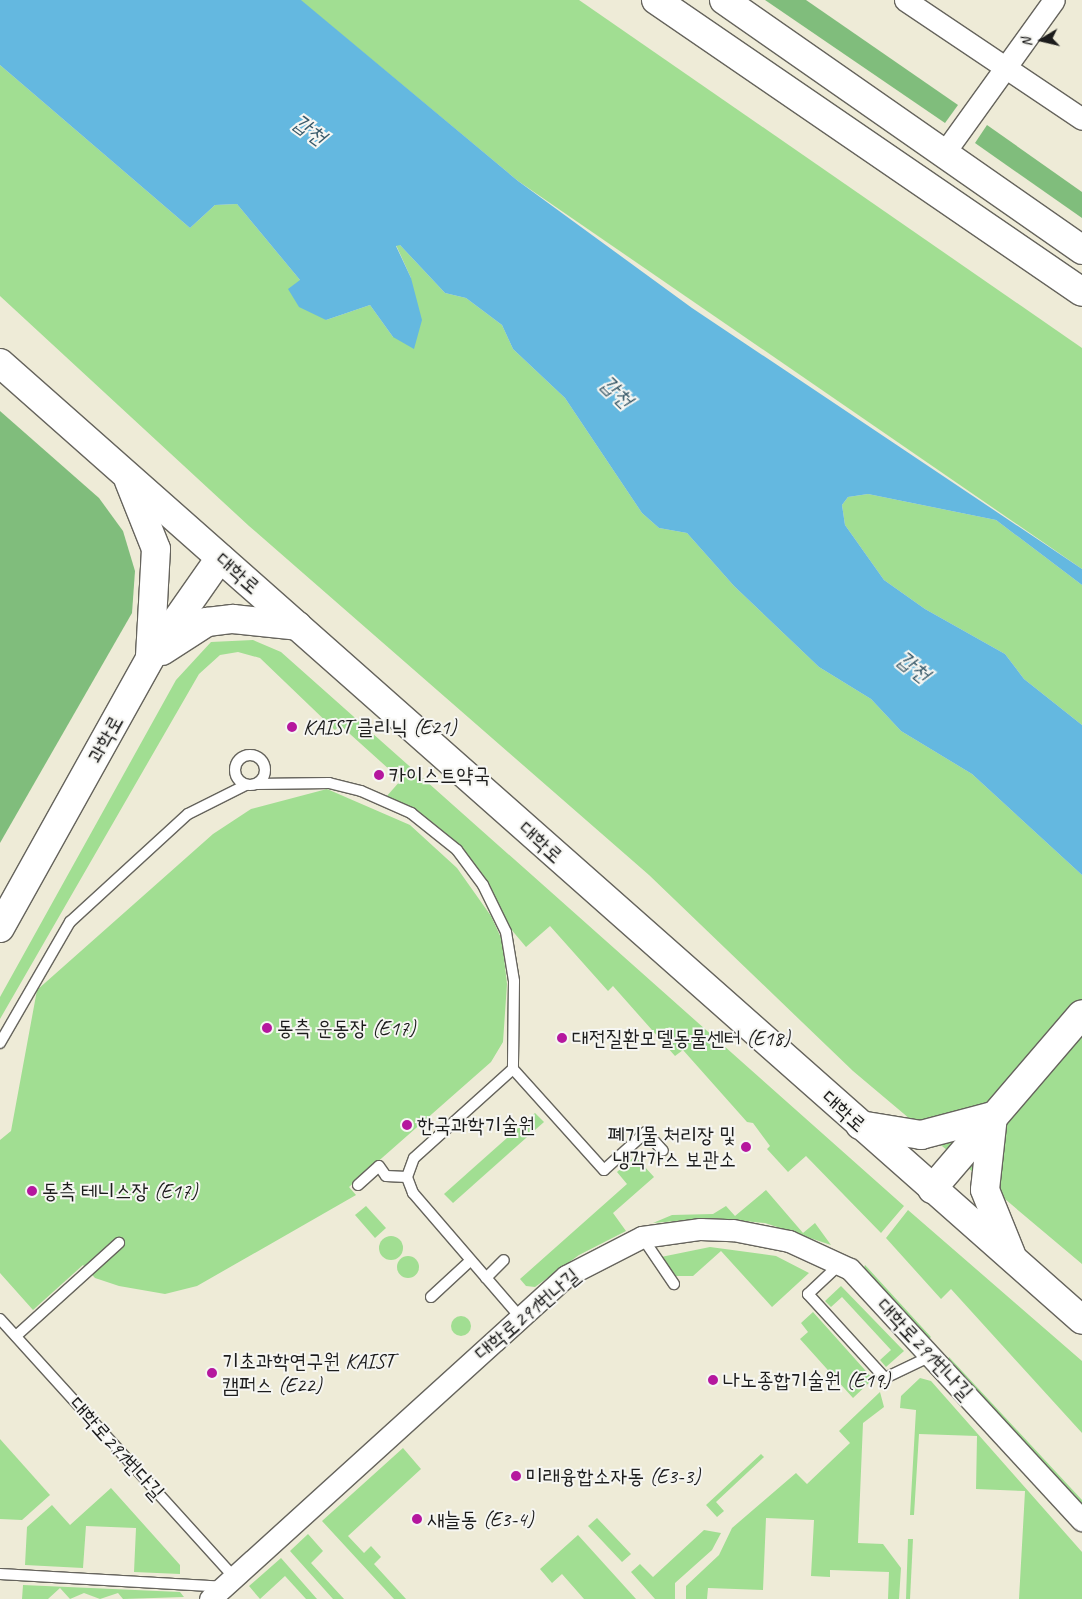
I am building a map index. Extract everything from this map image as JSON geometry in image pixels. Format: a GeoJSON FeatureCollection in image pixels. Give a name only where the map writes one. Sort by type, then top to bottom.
{"type":"FeatureCollection","features":[{"type":"Feature","properties":{"kind":"main road"},"geometry":{"type":"LineString","coordinates":[[656,0],[1082,292]]}},
{"type":"Feature","properties":{"kind":"main road"},"geometry":{"type":"LineString","coordinates":[[724,0],[1082,250]]}},
{"type":"Feature","properties":{"kind":"main road","name":"대학로"},"geometry":{"type":"LineString","coordinates":[[0,363],[1082,1320]]}},
{"type":"Feature","properties":{"kind":"main road"},"geometry":{"type":"LineString","coordinates":[[127,475],[156,550],[150,658]]}},
{"type":"Feature","properties":{"kind":"main road","name":"과학로"},"geometry":{"type":"LineString","coordinates":[[0,928],[150,658],[220,558]]}},
{"type":"Feature","properties":{"kind":"main road"},"geometry":{"type":"LineString","coordinates":[[150,658],[207,622],[233,619],[298,626]]}},
{"type":"Feature","properties":{"kind":"main road"},"geometry":{"type":"LineString","coordinates":[[932,1189],[1082,1014]]}},
{"type":"Feature","properties":{"kind":"main road"},"geometry":{"type":"LineString","coordinates":[[860,1125],[928,1133],[993,1116]]}},
{"type":"Feature","properties":{"kind":"main road"},"geometry":{"type":"LineString","coordinates":[[993,1116],[985,1181],[987,1200],[1014,1261]]}},
{"type":"Feature","properties":{"kind":"street"},"geometry":{"type":"LineString","coordinates":[[944,153],[1054,0]]}},
{"type":"Feature","properties":{"kind":"street"},"geometry":{"type":"LineString","coordinates":[[918,3],[1005,67],[1082,119]]}},
{"type":"Feature","properties":{"kind":"street","name":"대학로291번나길"},"geometry":{"type":"LineString","coordinates":[[225,1590],[566,1276],[642,1236],[733,1230],[789,1241],[850,1269],[933,1355],[1082,1520]]}},
{"type":"Feature","properties":{"kind":"lane"},"geometry":{"type":"LineString","coordinates":[[0,1043],[70,922],[188,814],[251,785],[329,783],[362,791],[411,813],[457,850],[483,885],[506,932],[514,981],[513,1069],[604,1170],[646,1132],[663,1151]]}},
{"type":"Feature","properties":{"kind":"lane"},"geometry":{"type":"LineString","coordinates":[[513,1069],[414,1158],[407,1177],[413,1193],[520,1317]]}},
{"type":"Feature","properties":{"kind":"lane"},"geometry":{"type":"LineString","coordinates":[[358,1185],[378,1166],[386,1176],[407,1177]]}},
{"type":"Feature","properties":{"kind":"lane"},"geometry":{"type":"LineString","coordinates":[[642,1236],[674,1284]]}},
{"type":"Feature","properties":{"kind":"lane"},"geometry":{"type":"LineString","coordinates":[[16,1336],[119,1242]]}},
{"type":"Feature","properties":{"kind":"lane"},"geometry":{"type":"LineString","coordinates":[[431,1297],[471,1260]]}},
{"type":"Feature","properties":{"kind":"lane"},"geometry":{"type":"LineString","coordinates":[[486,1278],[504,1260]]}},
{"type":"Feature","properties":{"kind":"lane"},"geometry":{"type":"LineString","coordinates":[[840,1264],[808,1294],[885,1378],[933,1355]]}},
{"type":"Feature","properties":{"kind":"lane","name":"대학로291번다길"},"geometry":{"type":"LineString","coordinates":[[0,1319],[225,1590]]}},
{"type":"Feature","properties":{"kind":"lane"},"geometry":{"type":"LineString","coordinates":[[0,1574],[225,1590]]}},
{"type":"Feature","properties":{"kind":"green space"},"geometry":{"type":"Polygon","coordinates":[[[300,0],[579,0],[1082,348],[1082,569],[518,181],[300,0]]]}},
{"type":"Feature","properties":{"kind":"green space"},"geometry":{"type":"Polygon","coordinates":[[[765,0],[806,0],[958,105],[945,123],[765,0]]]}},
{"type":"Feature","properties":{"kind":"green space"},"geometry":{"type":"Polygon","coordinates":[[[0,65],[190,228],[215,205],[237,204],[300,280],[326,320],[370,305],[393,337],[411,278],[396,245],[400,245],[445,293],[466,298],[502,325],[513,349],[565,398],[642,513],[659,528],[687,533],[734,586],[819,667],[871,699],[901,731],[972,774],[1082,875],[1082,1264],[853,1071],[649,875],[249,526],[0,296],[0,65]]]}},
{"type":"Feature","properties":{"kind":"green space"},"geometry":{"type":"Polygon","coordinates":[[[987,125],[1082,192],[1082,218],[975,143],[987,125]]]}},
{"type":"Feature","properties":{"kind":"green space"},"geometry":{"type":"Polygon","coordinates":[[[0,411],[99,498],[123,531],[135,571],[132,613],[0,843],[0,411]]]}},
{"type":"Feature","properties":{"kind":"green space"},"geometry":{"type":"Polygon","coordinates":[[[868,494],[996,520],[1082,585],[1082,725],[1024,679],[1005,654],[925,609],[884,580],[845,525],[842,505],[848,497],[868,494]]]}},
{"type":"Feature","properties":{"kind":"green space"},"geometry":{"type":"Polygon","coordinates":[[[253,640],[281,652],[904,1206],[881,1233],[806,1156],[788,1172],[767,1149],[770,1146],[753,1123],[747,1122],[683,1050],[675,1056],[613,986],[608,991],[550,926],[526,947],[510,928],[484,876],[458,843],[417,810],[386,797],[401,780],[340,725],[335,730],[260,658],[238,652],[220,655],[199,674],[0,1019],[0,997],[176,680],[211,642],[253,640]]]}},
{"type":"Feature","properties":{"kind":"green space","name":"동측 운동장 (E17)"},"geometry":{"type":"Polygon","coordinates":[[[327,789],[410,825],[457,868],[491,916],[502,940],[507,984],[503,1042],[491,1062],[349,1187],[356,1195],[197,1286],[165,1294],[119,1286],[95,1278],[83,1265],[33,1310],[0,1273],[0,1140],[11,1131],[37,990],[213,834],[251,809],[327,789]]]}},
{"type":"Feature","properties":{"kind":"green space"},"geometry":{"type":"Polygon","coordinates":[[[535,1113],[544,1122],[453,1203],[444,1194],[535,1113]]]}},
{"type":"Feature","properties":{"kind":"green space"},"geometry":{"type":"Polygon","coordinates":[[[635,1156],[654,1177],[613,1213],[626,1231],[579,1255],[535,1287],[526,1286],[520,1279],[627,1184],[617,1172],[635,1156]]]}},
{"type":"Feature","properties":{"kind":"green space"},"geometry":{"type":"Polygon","coordinates":[[[766,1190],[803,1233],[815,1223],[831,1245],[765,1223],[713,1218],[653,1223],[672,1215],[713,1214],[726,1206],[735,1216],[766,1190]]]}},
{"type":"Feature","properties":{"kind":"green space"},"geometry":{"type":"Polygon","coordinates":[[[366,1206],[386,1228],[375,1238],[355,1215],[366,1206]]]}},
{"type":"Feature","properties":{"kind":"green space"},"geometry":{"type":"Polygon","coordinates":[[[908,1210],[1082,1361],[1082,1433],[951,1289],[941,1299],[886,1238],[908,1210]]]}},
{"type":"Feature","properties":{"kind":"green space"},"geometry":{"type":"Polygon","coordinates":[[[391,1236],[396,1237],[402,1243],[402,1253],[396,1259],[391,1260],[386,1259],[380,1253],[379,1248],[380,1243],[386,1237],[391,1236]]]}},
{"type":"Feature","properties":{"kind":"green space"},"geometry":{"type":"Polygon","coordinates":[[[710,1247],[776,1256],[809,1273],[772,1307],[721,1251],[693,1276],[676,1276],[661,1257],[710,1247]]]}},
{"type":"Feature","properties":{"kind":"green space"},"geometry":{"type":"Polygon","coordinates":[[[408,1256],[416,1259],[419,1267],[416,1275],[408,1278],[400,1275],[397,1267],[400,1259],[408,1256]]]}},
{"type":"Feature","properties":{"kind":"green space"},"geometry":{"type":"Polygon","coordinates":[[[865,1265],[931,1337],[929,1339],[863,1270],[865,1265]]]}},
{"type":"Feature","properties":{"kind":"green space"},"geometry":{"type":"Polygon","coordinates":[[[841,1286],[904,1351],[886,1367],[880,1360],[891,1350],[842,1297],[831,1307],[825,1301],[841,1286]]]}},
{"type":"Feature","properties":{"kind":"green space"},"geometry":{"type":"Polygon","coordinates":[[[813,1312],[873,1379],[853,1398],[800,1339],[808,1332],[801,1323],[813,1312]]]}},
{"type":"Feature","properties":{"kind":"green space"},"geometry":{"type":"Polygon","coordinates":[[[461,1316],[468,1319],[471,1326],[468,1333],[461,1336],[454,1333],[451,1326],[454,1319],[461,1316]]]}},
{"type":"Feature","properties":{"kind":"green space"},"geometry":{"type":"Polygon","coordinates":[[[949,1357],[1082,1500],[1082,1506],[948,1360],[949,1357]]]}},
{"type":"Feature","properties":{"kind":"green space"},"geometry":{"type":"Polygon","coordinates":[[[920,1378],[931,1381],[1082,1552],[1082,1599],[1019,1599],[1025,1491],[976,1489],[977,1436],[919,1434],[914,1515],[910,1515],[916,1410],[900,1408],[901,1396],[920,1378]]]}},
{"type":"Feature","properties":{"kind":"green space"},"geometry":{"type":"Polygon","coordinates":[[[880,1392],[884,1407],[863,1423],[858,1543],[883,1544],[901,1568],[899,1599],[888,1599],[889,1572],[830,1570],[830,1577],[811,1576],[814,1520],[766,1518],[763,1590],[708,1588],[707,1599],[686,1599],[686,1586],[719,1555],[732,1528],[796,1473],[807,1484],[850,1443],[839,1431],[880,1392]]]}},
{"type":"Feature","properties":{"kind":"green space"},"geometry":{"type":"Polygon","coordinates":[[[0,1439],[50,1495],[22,1520],[0,1519],[0,1439]]]}},
{"type":"Feature","properties":{"kind":"green space"},"geometry":{"type":"Polygon","coordinates":[[[403,1448],[421,1469],[348,1536],[364,1553],[371,1546],[381,1557],[374,1564],[406,1599],[394,1599],[322,1521],[403,1448]]]}},
{"type":"Feature","properties":{"kind":"green space"},"geometry":{"type":"Polygon","coordinates":[[[761,1454],[764,1457],[716,1502],[724,1511],[717,1517],[706,1505],[761,1454]]]}},
{"type":"Feature","properties":{"kind":"green space"},"geometry":{"type":"Polygon","coordinates":[[[111,1488],[180,1565],[180,1574],[134,1572],[136,1528],[86,1526],[83,1568],[25,1565],[27,1527],[52,1505],[70,1525],[111,1488]]]}},
{"type":"Feature","properties":{"kind":"green space"},"geometry":{"type":"Polygon","coordinates":[[[597,1518],[631,1554],[622,1562],[588,1526],[597,1518]]]}},
{"type":"Feature","properties":{"kind":"green space"},"geometry":{"type":"Polygon","coordinates":[[[704,1530],[721,1533],[712,1550],[675,1583],[675,1599],[655,1599],[631,1572],[640,1564],[653,1577],[704,1530]]]}},
{"type":"Feature","properties":{"kind":"green space"},"geometry":{"type":"Polygon","coordinates":[[[308,1534],[323,1551],[311,1563],[344,1599],[333,1599],[290,1551],[308,1534]]]}},
{"type":"Feature","properties":{"kind":"green space"},"geometry":{"type":"Polygon","coordinates":[[[578,1535],[636,1599],[584,1599],[562,1574],[552,1583],[540,1569],[578,1535]]]}},
{"type":"Feature","properties":{"kind":"green space"},"geometry":{"type":"Polygon","coordinates":[[[908,1539],[913,1539],[910,1599],[906,1599],[908,1539]]]}},
{"type":"Feature","properties":{"kind":"green space"},"geometry":{"type":"Polygon","coordinates":[[[281,1558],[317,1599],[306,1599],[285,1576],[260,1599],[249,1586],[281,1558]]]}},
{"type":"Feature","properties":{"kind":"green space"},"geometry":{"type":"Polygon","coordinates":[[[23,1585],[180,1592],[184,1597],[123,1599],[118,1593],[100,1599],[84,1593],[70,1599],[60,1588],[48,1599],[22,1599],[23,1585]]]}},
{"type":"Feature","properties":{"kind":"water","name":"갑천"},"geometry":{"type":"Polygon","coordinates":[[[0,0],[301,0],[518,181],[692,308],[1082,569],[1082,585],[996,520],[868,494],[848,497],[842,505],[845,525],[884,580],[925,609],[1005,654],[1024,679],[1082,725],[1082,875],[972,774],[901,731],[871,699],[819,667],[734,586],[687,533],[659,528],[642,513],[565,398],[513,349],[502,325],[466,298],[445,293],[400,245],[396,246],[411,278],[422,320],[414,349],[393,337],[370,305],[326,320],[299,307],[288,289],[300,280],[237,204],[215,205],[190,228],[0,65],[0,0]]]}},
{"type":"Feature","properties":{"kind":"place","name":"KAIST 클리닉 (E21)"},"geometry":{"type":"Point","coordinates":[292,727]}},
{"type":"Feature","properties":{"kind":"place","name":"카이스트약국"},"geometry":{"type":"Point","coordinates":[379,775]}},
{"type":"Feature","properties":{"kind":"place","name":"동측 운동장 (E17)"},"geometry":{"type":"Point","coordinates":[267,1028]}},
{"type":"Feature","properties":{"kind":"place","name":"대전질환모델동물센터 (E18)"},"geometry":{"type":"Point","coordinates":[562,1038]}},
{"type":"Feature","properties":{"kind":"place","name":"한국과학기술원"},"geometry":{"type":"Point","coordinates":[407,1125]}},
{"type":"Feature","properties":{"kind":"place","name":"폐기물 처리장 및 냉각가스 보관소"},"geometry":{"type":"Point","coordinates":[746,1147]}},
{"type":"Feature","properties":{"kind":"place","name":"동측 테니스장 (E17)"},"geometry":{"type":"Point","coordinates":[32,1191]}},
{"type":"Feature","properties":{"kind":"place","name":"기초과학연구원 KAIST 캠퍼스 (E22)"},"geometry":{"type":"Point","coordinates":[212,1373]}},
{"type":"Feature","properties":{"kind":"place","name":"나노종합기술원 (E19)"},"geometry":{"type":"Point","coordinates":[713,1380]}},
{"type":"Feature","properties":{"kind":"place","name":"미래융합소자동 (E3-3)"},"geometry":{"type":"Point","coordinates":[516,1476]}},
{"type":"Feature","properties":{"kind":"place","name":"새늘동 (E3-4)"},"geometry":{"type":"Point","coordinates":[417,1519]}}]}
